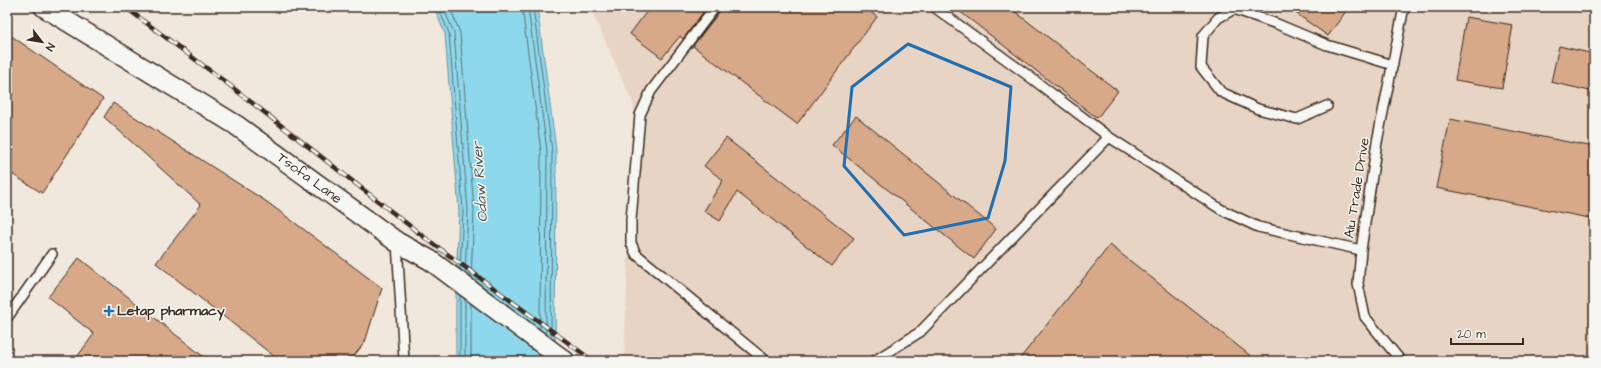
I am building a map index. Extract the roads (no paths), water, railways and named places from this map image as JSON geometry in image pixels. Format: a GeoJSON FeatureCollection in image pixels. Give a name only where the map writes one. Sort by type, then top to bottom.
{"type":"FeatureCollection","features":[{"type":"Feature","properties":{"kind":"street","name":"Tsofa Lane"},"geometry":{"type":"LineString","coordinates":[[44,7],[236,125],[397,242],[430,260],[565,361]]}},
{"type":"Feature","properties":{"kind":"lane"},"geometry":{"type":"LineString","coordinates":[[715,7],[651,91],[640,115],[630,220],[631,243],[636,254],[766,361]]}},
{"type":"Feature","properties":{"kind":"lane"},"geometry":{"type":"LineString","coordinates":[[934,7],[1109,137],[1222,210],[1258,227],[1361,250]]}},
{"type":"Feature","properties":{"kind":"lane","name":"Alu Trade Drive"},"geometry":{"type":"LineString","coordinates":[[1401,361],[1365,317],[1358,284],[1361,250],[1377,142],[1404,7]]}},
{"type":"Feature","properties":{"kind":"lane"},"geometry":{"type":"LineString","coordinates":[[1327,106],[1297,119],[1258,109],[1221,92],[1201,68],[1203,36],[1218,18],[1234,9],[1277,24],[1327,45],[1392,65]]}},
{"type":"Feature","properties":{"kind":"lane"},"geometry":{"type":"LineString","coordinates":[[874,361],[920,332],[1109,137]]}},
{"type":"Feature","properties":{"kind":"lane"},"geometry":{"type":"LineString","coordinates":[[397,242],[404,361]]}},
{"type":"Feature","properties":{"kind":"lane"},"geometry":{"type":"LineString","coordinates":[[7,318],[52,254]]}},
{"type":"Feature","properties":{"kind":"water","name":"Odaw River"},"geometry":{"type":"Polygon","coordinates":[[[434,7],[537,7],[556,150],[555,361],[456,361],[456,284],[459,211],[445,34],[434,7]]]}},
{"type":"Feature","properties":{"kind":"railway"},"geometry":{"type":"LineString","coordinates":[[125,7],[228,84],[424,237],[593,361]]}},
{"type":"Feature","properties":{"kind":"place","name":"Letap pharmacy"},"geometry":{"type":"Point","coordinates":[109,311]}}]}
